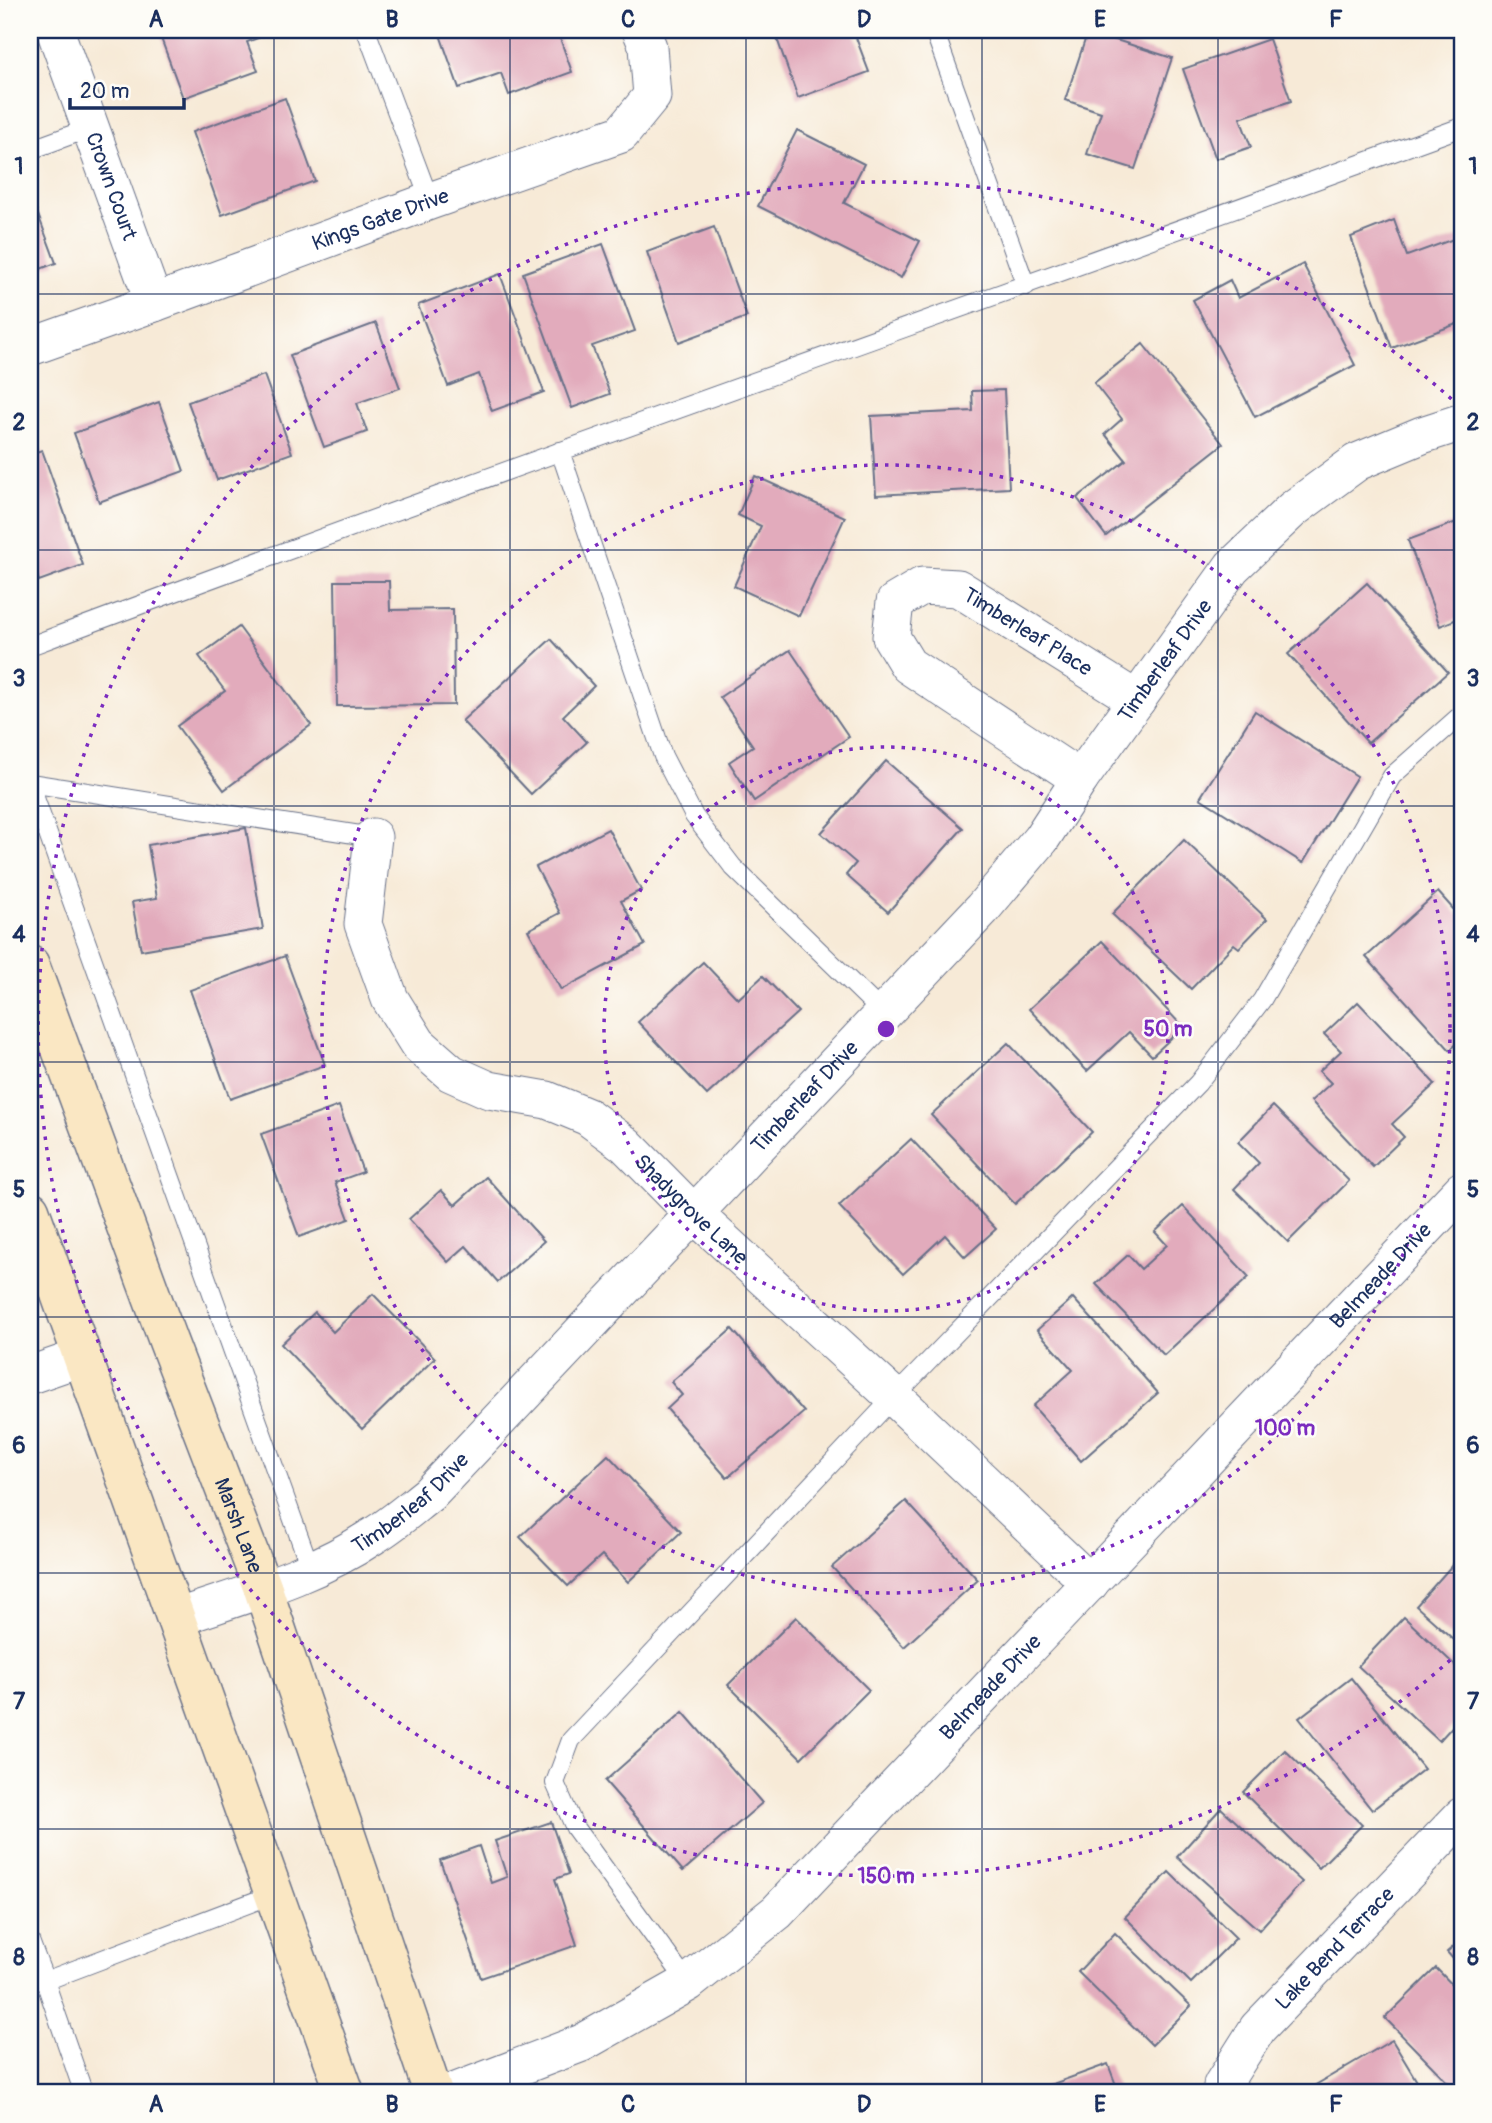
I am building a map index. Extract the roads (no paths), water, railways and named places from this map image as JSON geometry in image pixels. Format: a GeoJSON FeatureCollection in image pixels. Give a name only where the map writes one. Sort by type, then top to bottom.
{"type":"FeatureCollection","features":[{"type":"Feature","properties":{"kind":"main road","name":"Marsh Lane"},"geometry":{"type":"LineString","coordinates":[[30,965],[168,1341],[263,1589],[433,2093]]}},
{"type":"Feature","properties":{"kind":"main road"},"geometry":{"type":"LineString","coordinates":[[30,1210],[345,2093]]}},
{"type":"Feature","properties":{"kind":"street","name":"Crown Court"},"geometry":{"type":"LineString","coordinates":[[55,30],[154,303]]}},
{"type":"Feature","properties":{"kind":"street","name":"Kings Gate Drive"},"geometry":{"type":"LineString","coordinates":[[30,347],[621,134],[652,96],[648,47],[642,30]]}},
{"type":"Feature","properties":{"kind":"street","name":"Timberleaf Drive"},"geometry":{"type":"LineString","coordinates":[[176,1618],[311,1570],[373,1537],[429,1494],[991,899],[1041,839],[1080,779],[1232,567],[1293,509],[1357,462],[1462,422]]}},
{"type":"Feature","properties":{"kind":"street","name":"Timberleaf Place"},"geometry":{"type":"LineString","coordinates":[[1080,779],[908,665],[891,637],[895,602],[922,586],[958,588],[1136,700]]}},
{"type":"Feature","properties":{"kind":"street","name":"Shadygrove Lane"},"geometry":{"type":"LineString","coordinates":[[373,837],[363,924],[390,999],[418,1044],[451,1073],[489,1090],[547,1100],[588,1117],[626,1145],[694,1214],[894,1397],[1090,1583]]}},
{"type":"Feature","properties":{"kind":"street","name":"Belmeade Drive"},"geometry":{"type":"LineString","coordinates":[[451,2093],[582,2043],[688,1983],[777,1913],[1462,1190]]}},
{"type":"Feature","properties":{"kind":"street"},"geometry":{"type":"LineString","coordinates":[[30,1375],[82,1357]]}},
{"type":"Feature","properties":{"kind":"street","name":"Lake Bend Terrace"},"geometry":{"type":"LineString","coordinates":[[1222,2093],[1222,2085],[1258,2028],[1462,1816]]}},
{"type":"Feature","properties":{"kind":"lane"},"geometry":{"type":"LineString","coordinates":[[366,30],[430,201]]}},
{"type":"Feature","properties":{"kind":"lane"},"geometry":{"type":"LineString","coordinates":[[934,30],[1026,286]]}},
{"type":"Feature","properties":{"kind":"lane"},"geometry":{"type":"LineString","coordinates":[[30,646],[560,451],[1026,286],[1462,127]]}},
{"type":"Feature","properties":{"kind":"lane"},"geometry":{"type":"LineString","coordinates":[[30,149],[90,128]]}},
{"type":"Feature","properties":{"kind":"lane"},"geometry":{"type":"LineString","coordinates":[[560,451],[663,756],[694,816],[733,867],[884,1014]]}},
{"type":"Feature","properties":{"kind":"lane"},"geometry":{"type":"LineString","coordinates":[[688,1983],[575,1828],[555,1783],[571,1740],[894,1397],[1198,1083],[1262,1000],[1392,776],[1462,714]]}},
{"type":"Feature","properties":{"kind":"lane"},"geometry":{"type":"LineString","coordinates":[[311,1570],[30,784],[373,837]]}},
{"type":"Feature","properties":{"kind":"lane"},"geometry":{"type":"LineString","coordinates":[[45,1981],[274,1894]]}},
{"type":"Feature","properties":{"kind":"lane"},"geometry":{"type":"LineString","coordinates":[[30,1941],[82,2088],[76,2093]]}}]}
